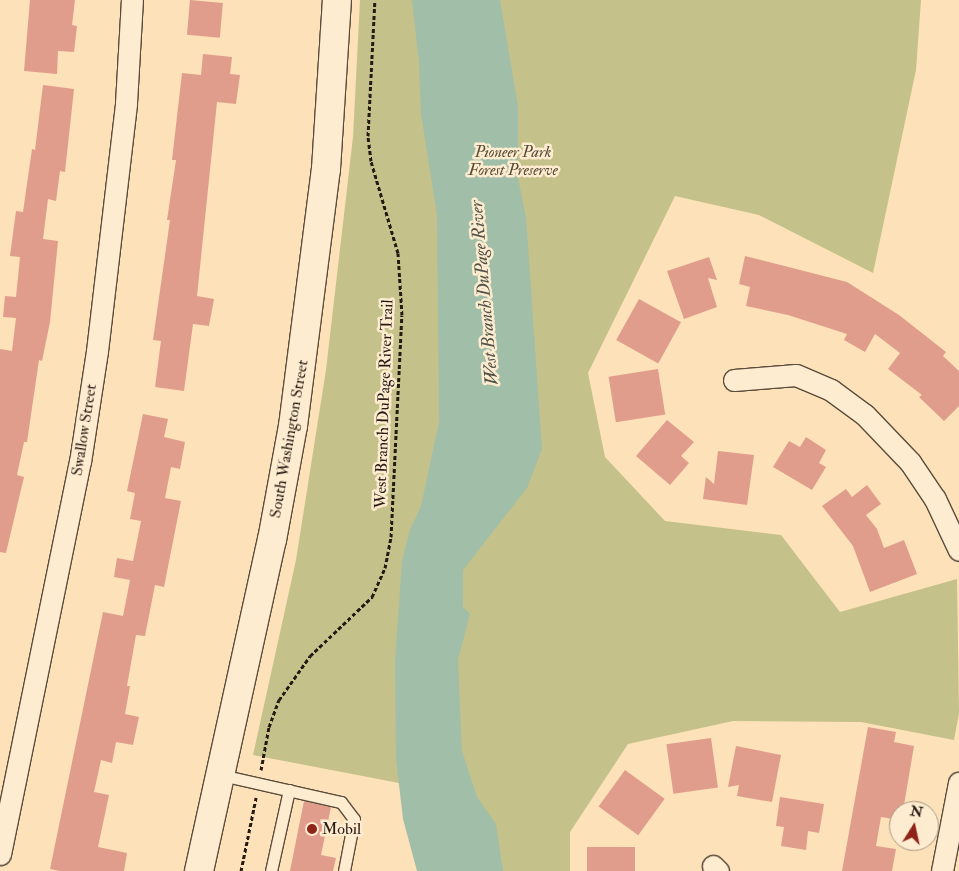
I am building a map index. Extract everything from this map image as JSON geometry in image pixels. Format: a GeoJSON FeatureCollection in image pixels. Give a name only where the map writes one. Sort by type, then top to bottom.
{"type":"FeatureCollection","features":[{"type":"Feature","properties":{"kind":"main road","name":"South Washington Street"},"geometry":{"type":"LineString","coordinates":[[199,871],[272,540],[293,426],[312,300],[326,169],[337,0]]}},
{"type":"Feature","properties":{"kind":"street","name":"Swallow Street"},"geometry":{"type":"LineString","coordinates":[[0,854],[80,462],[96,360],[126,103],[132,0]]}},
{"type":"Feature","properties":{"kind":"street"},"geometry":{"type":"LineString","coordinates":[[734,380],[779,374],[810,379],[864,415],[910,462],[935,499],[959,550]]}},
{"type":"Feature","properties":{"kind":"street"},"geometry":{"type":"LineString","coordinates":[[942,871],[959,783]]}},
{"type":"Feature","properties":{"kind":"lane"},"geometry":{"type":"LineString","coordinates":[[220,774],[341,802],[354,819],[344,871]]}},
{"type":"Feature","properties":{"kind":"lane"},"geometry":{"type":"LineString","coordinates":[[271,871],[289,790]]}},
{"type":"Feature","properties":{"kind":"path","name":"West Branch DuPage River Trail"},"geometry":{"type":"LineString","coordinates":[[261,771],[269,727],[279,700],[310,656],[372,597],[385,568],[391,537],[402,315],[398,253],[371,161],[368,136],[375,0]]}},
{"type":"Feature","properties":{"kind":"path"},"geometry":{"type":"LineString","coordinates":[[241,871],[256,802]]}},
{"type":"Feature","properties":{"kind":"green space","name":"Pioneer Park Forest Preserve"},"geometry":{"type":"Polygon","coordinates":[[[360,0],[921,0],[916,70],[873,273],[759,215],[675,196],[588,373],[605,457],[665,521],[781,535],[840,612],[957,579],[959,713],[954,740],[861,722],[733,721],[628,744],[570,832],[570,871],[459,871],[456,808],[399,783],[253,755],[296,560],[326,370],[353,137],[360,0]]]}},
{"type":"Feature","properties":{"kind":"water","name":"West Branch DuPage River"},"geometry":{"type":"Polygon","coordinates":[[[412,0],[500,0],[518,106],[518,178],[526,217],[542,449],[527,488],[463,570],[463,607],[470,614],[458,660],[462,751],[477,797],[496,824],[503,871],[417,871],[403,819],[396,759],[395,662],[402,561],[410,530],[421,506],[439,422],[437,215],[421,114],[419,63],[412,0]]]}},
{"type":"Feature","properties":{"kind":"building"},"geometry":{"type":"Polygon","coordinates":[[[30,0],[75,0],[72,25],[77,26],[74,52],[58,51],[57,74],[24,71],[30,0]]]}},
{"type":"Feature","properties":{"kind":"building"},"geometry":{"type":"Polygon","coordinates":[[[190,0],[223,3],[220,38],[187,35],[190,0]]]}},
{"type":"Feature","properties":{"kind":"building"},"geometry":{"type":"Polygon","coordinates":[[[203,54],[232,57],[230,74],[240,75],[236,104],[217,102],[197,296],[214,299],[209,326],[193,324],[184,391],[155,387],[161,341],[153,340],[170,220],[167,220],[176,160],[172,160],[182,73],[201,75],[203,54]]]}},
{"type":"Feature","properties":{"kind":"building"},"geometry":{"type":"Polygon","coordinates":[[[43,85],[74,89],[65,172],[60,171],[56,201],[48,199],[43,239],[58,241],[50,322],[42,361],[39,360],[27,442],[24,442],[17,475],[24,477],[6,553],[0,552],[0,349],[12,351],[16,318],[3,317],[5,296],[16,297],[20,257],[10,256],[16,211],[23,212],[32,149],[35,150],[43,85]]]}},
{"type":"Feature","properties":{"kind":"building"},"geometry":{"type":"Polygon","coordinates":[[[745,256],[847,282],[899,315],[946,352],[943,356],[959,371],[959,406],[944,421],[919,397],[922,395],[888,369],[900,353],[875,334],[865,352],[844,340],[847,334],[788,315],[746,306],[750,287],[739,284],[745,256]]]}},
{"type":"Feature","properties":{"kind":"building"},"geometry":{"type":"Polygon","coordinates":[[[709,257],[717,280],[708,278],[717,307],[684,319],[667,271],[709,257]]]}},
{"type":"Feature","properties":{"kind":"building"},"geometry":{"type":"Polygon","coordinates":[[[639,299],[681,322],[658,363],[616,340],[639,299]]]}},
{"type":"Feature","properties":{"kind":"building"},"geometry":{"type":"Polygon","coordinates":[[[658,369],[665,414],[616,422],[609,377],[658,369]]]}},
{"type":"Feature","properties":{"kind":"building"},"geometry":{"type":"Polygon","coordinates":[[[143,414],[168,419],[164,437],[185,442],[180,469],[171,467],[165,498],[181,501],[164,587],[155,585],[145,636],[136,635],[127,686],[130,686],[125,714],[139,717],[133,745],[116,742],[112,763],[101,760],[94,792],[109,795],[98,847],[127,853],[124,871],[60,871],[50,869],[103,612],[123,616],[130,580],[114,577],[117,558],[133,561],[141,521],[130,519],[135,493],[127,491],[143,414]]]}},
{"type":"Feature","properties":{"kind":"building"},"geometry":{"type":"Polygon","coordinates":[[[667,420],[694,442],[681,456],[689,463],[670,485],[636,456],[667,420]]]}},
{"type":"Feature","properties":{"kind":"building"},"geometry":{"type":"Polygon","coordinates":[[[806,437],[826,450],[819,463],[826,467],[812,490],[773,467],[789,441],[800,447],[806,437]]]}},
{"type":"Feature","properties":{"kind":"building"},"geometry":{"type":"Polygon","coordinates":[[[718,451],[754,455],[747,505],[703,499],[706,477],[714,484],[718,451]]]}},
{"type":"Feature","properties":{"kind":"building"},"geometry":{"type":"Polygon","coordinates":[[[867,485],[881,504],[866,515],[877,529],[884,548],[904,540],[917,574],[870,592],[853,546],[822,506],[846,489],[852,497],[867,485]]]}},
{"type":"Feature","properties":{"kind":"building"},"geometry":{"type":"Polygon","coordinates":[[[868,727],[896,732],[894,742],[914,746],[905,801],[889,801],[889,818],[881,817],[876,846],[889,848],[889,851],[896,851],[892,871],[842,871],[868,727]]]}},
{"type":"Feature","properties":{"kind":"building"},"geometry":{"type":"Polygon","coordinates":[[[711,738],[718,788],[673,794],[666,744],[711,738]]]}},
{"type":"Feature","properties":{"kind":"building"},"geometry":{"type":"Polygon","coordinates":[[[736,746],[781,755],[772,802],[737,796],[739,785],[728,787],[736,746]]]}},
{"type":"Feature","properties":{"kind":"building"},"geometry":{"type":"Polygon","coordinates":[[[625,770],[665,799],[638,835],[599,806],[625,770]]]}},
{"type":"Feature","properties":{"kind":"building"},"geometry":{"type":"Polygon","coordinates":[[[780,797],[824,804],[819,833],[808,831],[806,850],[781,846],[784,827],[776,826],[780,797]]]}},
{"type":"Feature","properties":{"kind":"building","name":"Mobil"},"geometry":{"type":"Polygon","coordinates":[[[304,801],[331,807],[321,855],[336,858],[333,871],[290,871],[304,801]]]}},
{"type":"Feature","properties":{"kind":"building"},"geometry":{"type":"Polygon","coordinates":[[[587,847],[635,847],[635,871],[587,871],[587,847]]]}},
{"type":"Feature","properties":{"kind":"place","name":"Mobil"},"geometry":{"type":"Point","coordinates":[312,829]}}]}
